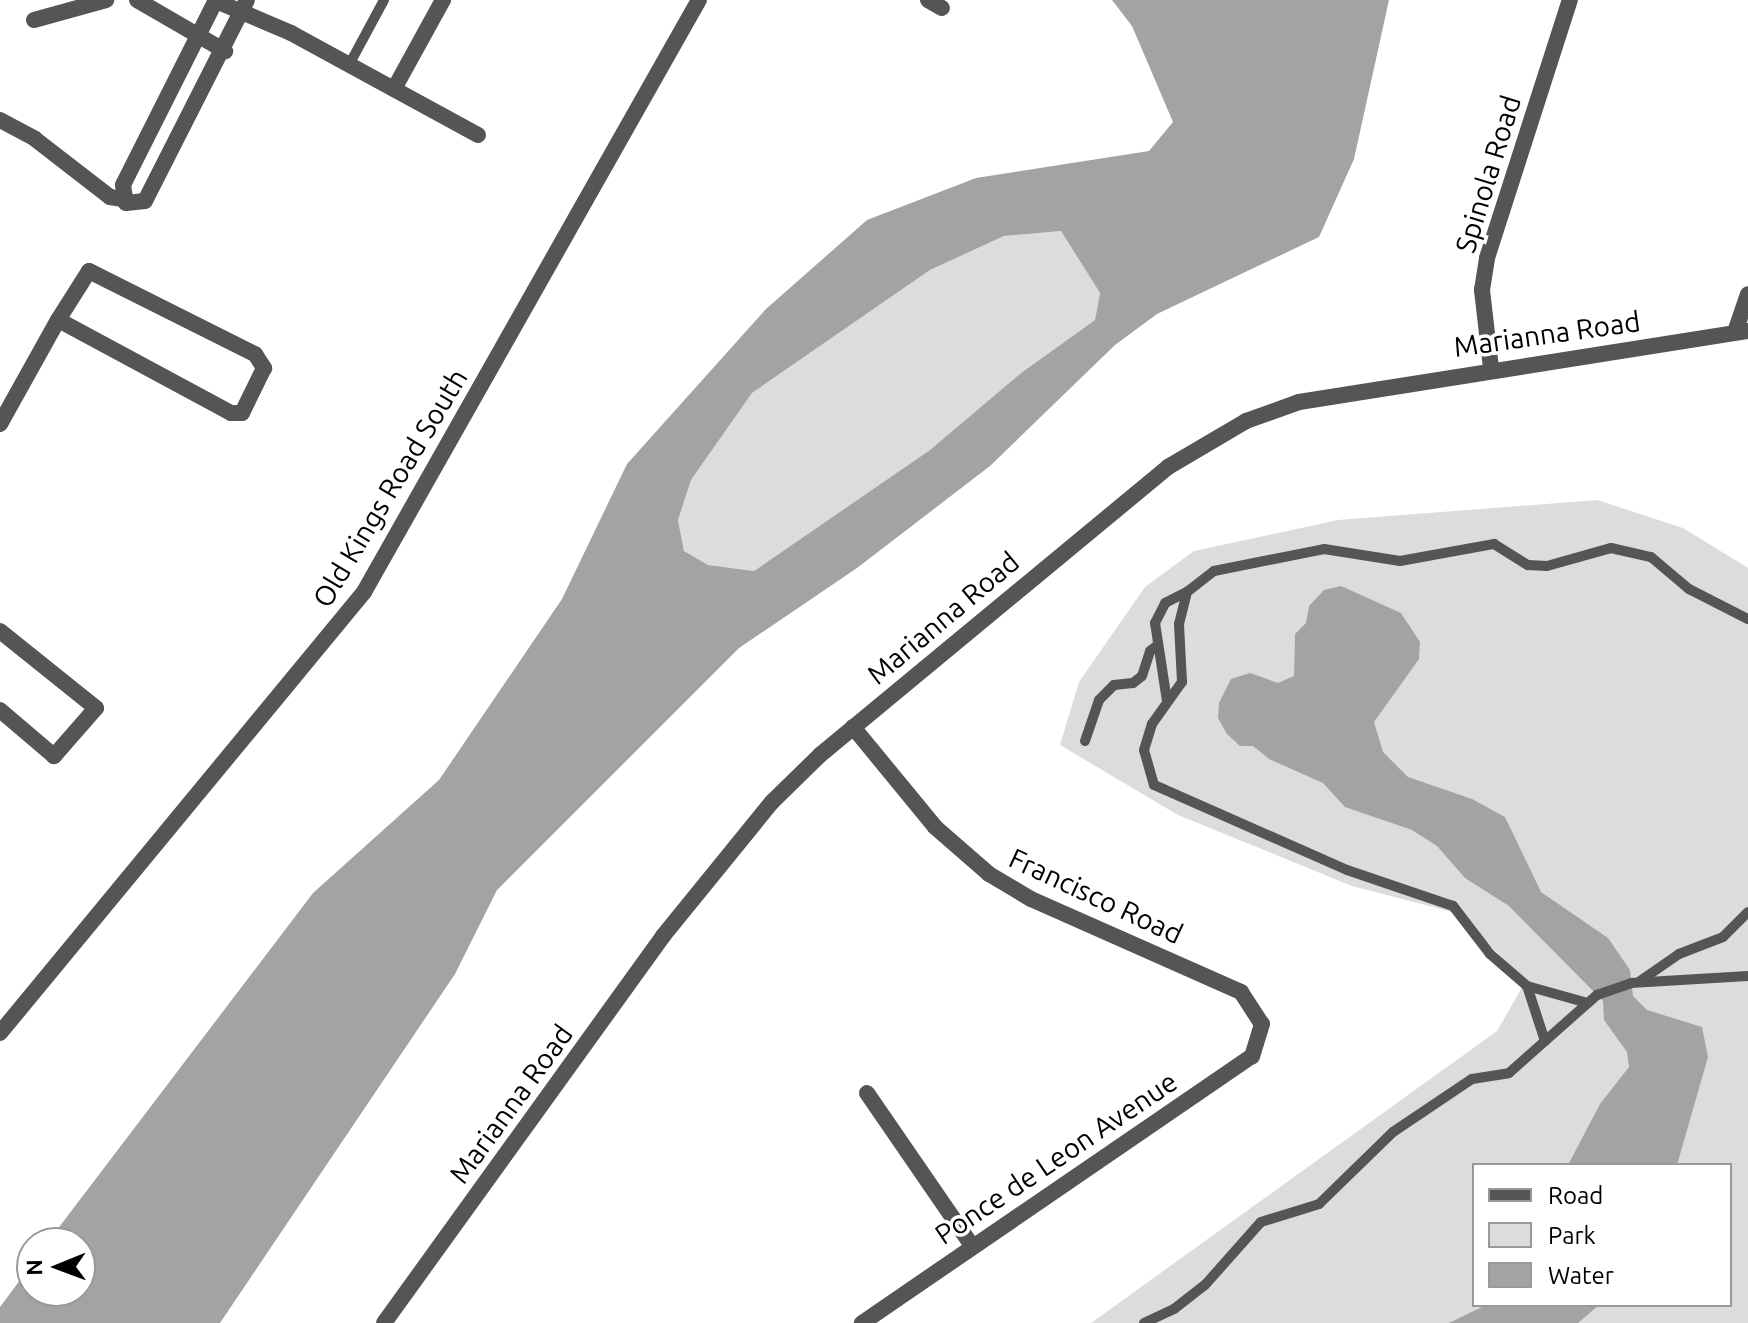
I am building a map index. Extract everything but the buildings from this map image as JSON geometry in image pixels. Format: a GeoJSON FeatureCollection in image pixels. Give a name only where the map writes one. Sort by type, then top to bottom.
{"type":"FeatureCollection","features":[{"type":"Feature","properties":{"kind":"street"},"geometry":{"type":"LineString","coordinates":[[34,20],[106,0]]}},
{"type":"Feature","properties":{"kind":"street"},"geometry":{"type":"LineString","coordinates":[[137,0],[225,51]]}},
{"type":"Feature","properties":{"kind":"street"},"geometry":{"type":"LineString","coordinates":[[123,199],[123,185],[201,37],[216,0],[245,6],[478,135]]}},
{"type":"Feature","properties":{"kind":"street"},"geometry":{"type":"LineString","coordinates":[[394,89],[443,0]]}},
{"type":"Feature","properties":{"kind":"street","name":"Old Kings Road South"},"geometry":{"type":"LineString","coordinates":[[0,1033],[364,592],[699,0]]}},
{"type":"Feature","properties":{"kind":"street","name":"Spinola Road"},"geometry":{"type":"LineString","coordinates":[[1491,368],[1482,290],[1487,258],[1570,0]]}},
{"type":"Feature","properties":{"kind":"street"},"geometry":{"type":"LineString","coordinates":[[0,120],[35,139],[110,197],[132,204],[145,201],[225,51],[245,6]]}},
{"type":"Feature","properties":{"kind":"street"},"geometry":{"type":"LineString","coordinates":[[0,424],[58,320],[89,271],[255,354],[264,368],[242,413],[231,413],[58,320]]}},
{"type":"Feature","properties":{"kind":"street","name":"Marianna Road"},"geometry":{"type":"LineString","coordinates":[[384,1323],[709,875],[772,802],[853,727],[1132,495],[1216,436],[1299,402],[1491,368],[1742,332],[1748,294]]}},
{"type":"Feature","properties":{"kind":"street"},"geometry":{"type":"LineString","coordinates":[[0,631],[96,708],[54,756],[0,710]]}},
{"type":"Feature","properties":{"kind":"street","name":"Francisco Road"},"geometry":{"type":"LineString","coordinates":[[853,727],[935,827],[989,874],[1031,899],[1241,992],[1262,1024]]}},
{"type":"Feature","properties":{"kind":"street","name":"Ponce de Leon Avenue"},"geometry":{"type":"LineString","coordinates":[[862,1323],[1252,1056],[1262,1024]]}},
{"type":"Feature","properties":{"kind":"street"},"geometry":{"type":"LineString","coordinates":[[867,1093],[972,1246]]}},
{"type":"Feature","properties":{"kind":"lane"},"geometry":{"type":"LineString","coordinates":[[349,65],[384,0]]}},
{"type":"Feature","properties":{"kind":"lane"},"geometry":{"type":"LineString","coordinates":[[1167,701],[1155,623],[1165,603],[1187,592],[1214,571],[1324,549],[1400,561],[1494,544],[1528,565],[1547,566],[1611,548],[1651,557],[1689,589],[1748,619]]}},
{"type":"Feature","properties":{"kind":"lane"},"geometry":{"type":"LineString","coordinates":[[1187,592],[1179,624],[1182,682],[1167,701],[1144,750],[1154,785],[1347,870],[1453,906],[1490,954],[1527,986],[1588,1003]]}},
{"type":"Feature","properties":{"kind":"lane"},"geometry":{"type":"LineString","coordinates":[[1085,741],[1099,700],[1114,685],[1133,683],[1142,676],[1150,651],[1158,645]]}},
{"type":"Feature","properties":{"kind":"lane"},"geometry":{"type":"LineString","coordinates":[[1635,983],[1679,954],[1723,937],[1748,912]]}},
{"type":"Feature","properties":{"kind":"lane"},"geometry":{"type":"LineString","coordinates":[[1144,1323],[1174,1309],[1205,1285],[1261,1222],[1319,1204],[1393,1132],[1472,1079],[1509,1073],[1597,995],[1635,983],[1748,976]]}},
{"type":"Feature","properties":{"kind":"lane"},"geometry":{"type":"LineString","coordinates":[[1527,986],[1545,1041]]}},
{"type":"Feature","properties":{"kind":"green space"},"geometry":{"type":"Polygon","coordinates":[[[1061,231],[1100,293],[1095,320],[1021,373],[930,450],[754,571],[708,565],[684,551],[678,520],[691,480],[752,393],[930,270],[1004,236],[1061,231]]]}},
{"type":"Feature","properties":{"kind":"green space"},"geometry":{"type":"Polygon","coordinates":[[[1597,500],[1683,528],[1748,568],[1748,1323],[1091,1323],[1497,1031],[1525,982],[1460,914],[1352,886],[1178,815],[1060,745],[1079,682],[1145,587],[1194,551],[1338,520],[1597,500]]]}},
{"type":"Feature","properties":{"kind":"water"},"geometry":{"type":"Polygon","coordinates":[[[1112,0],[1389,0],[1354,159],[1319,237],[1157,314],[1115,345],[990,466],[857,568],[739,648],[497,890],[455,974],[220,1323],[0,1323],[0,1307],[16,1286],[16,1307],[96,1307],[96,1227],[59,1227],[313,893],[439,780],[562,599],[627,464],[766,309],[867,220],[976,178],[1149,151],[1173,122],[1132,26],[1112,0]],[[1061,231],[1004,236],[930,270],[752,393],[691,480],[678,520],[684,551],[708,565],[754,571],[930,450],[1021,373],[1095,320],[1100,293],[1061,231]]]}},
{"type":"Feature","properties":{"kind":"water"},"geometry":{"type":"Polygon","coordinates":[[[1341,586],[1401,613],[1420,642],[1419,659],[1374,722],[1383,752],[1408,777],[1472,799],[1505,817],[1541,892],[1608,938],[1630,970],[1633,996],[1647,1010],[1702,1027],[1708,1057],[1678,1163],[1569,1163],[1600,1104],[1629,1067],[1627,1052],[1604,1020],[1603,1001],[1509,906],[1465,878],[1437,846],[1412,830],[1345,807],[1323,783],[1269,759],[1253,746],[1240,746],[1227,734],[1218,718],[1219,703],[1231,679],[1250,673],[1278,683],[1294,676],[1295,634],[1306,623],[1309,606],[1324,590],[1341,586]]]}},
{"type":"Feature","properties":{"kind":"water"},"geometry":{"type":"Polygon","coordinates":[[[1482,1307],[1597,1307],[1578,1323],[1449,1323],[1482,1307]]]}}]}
